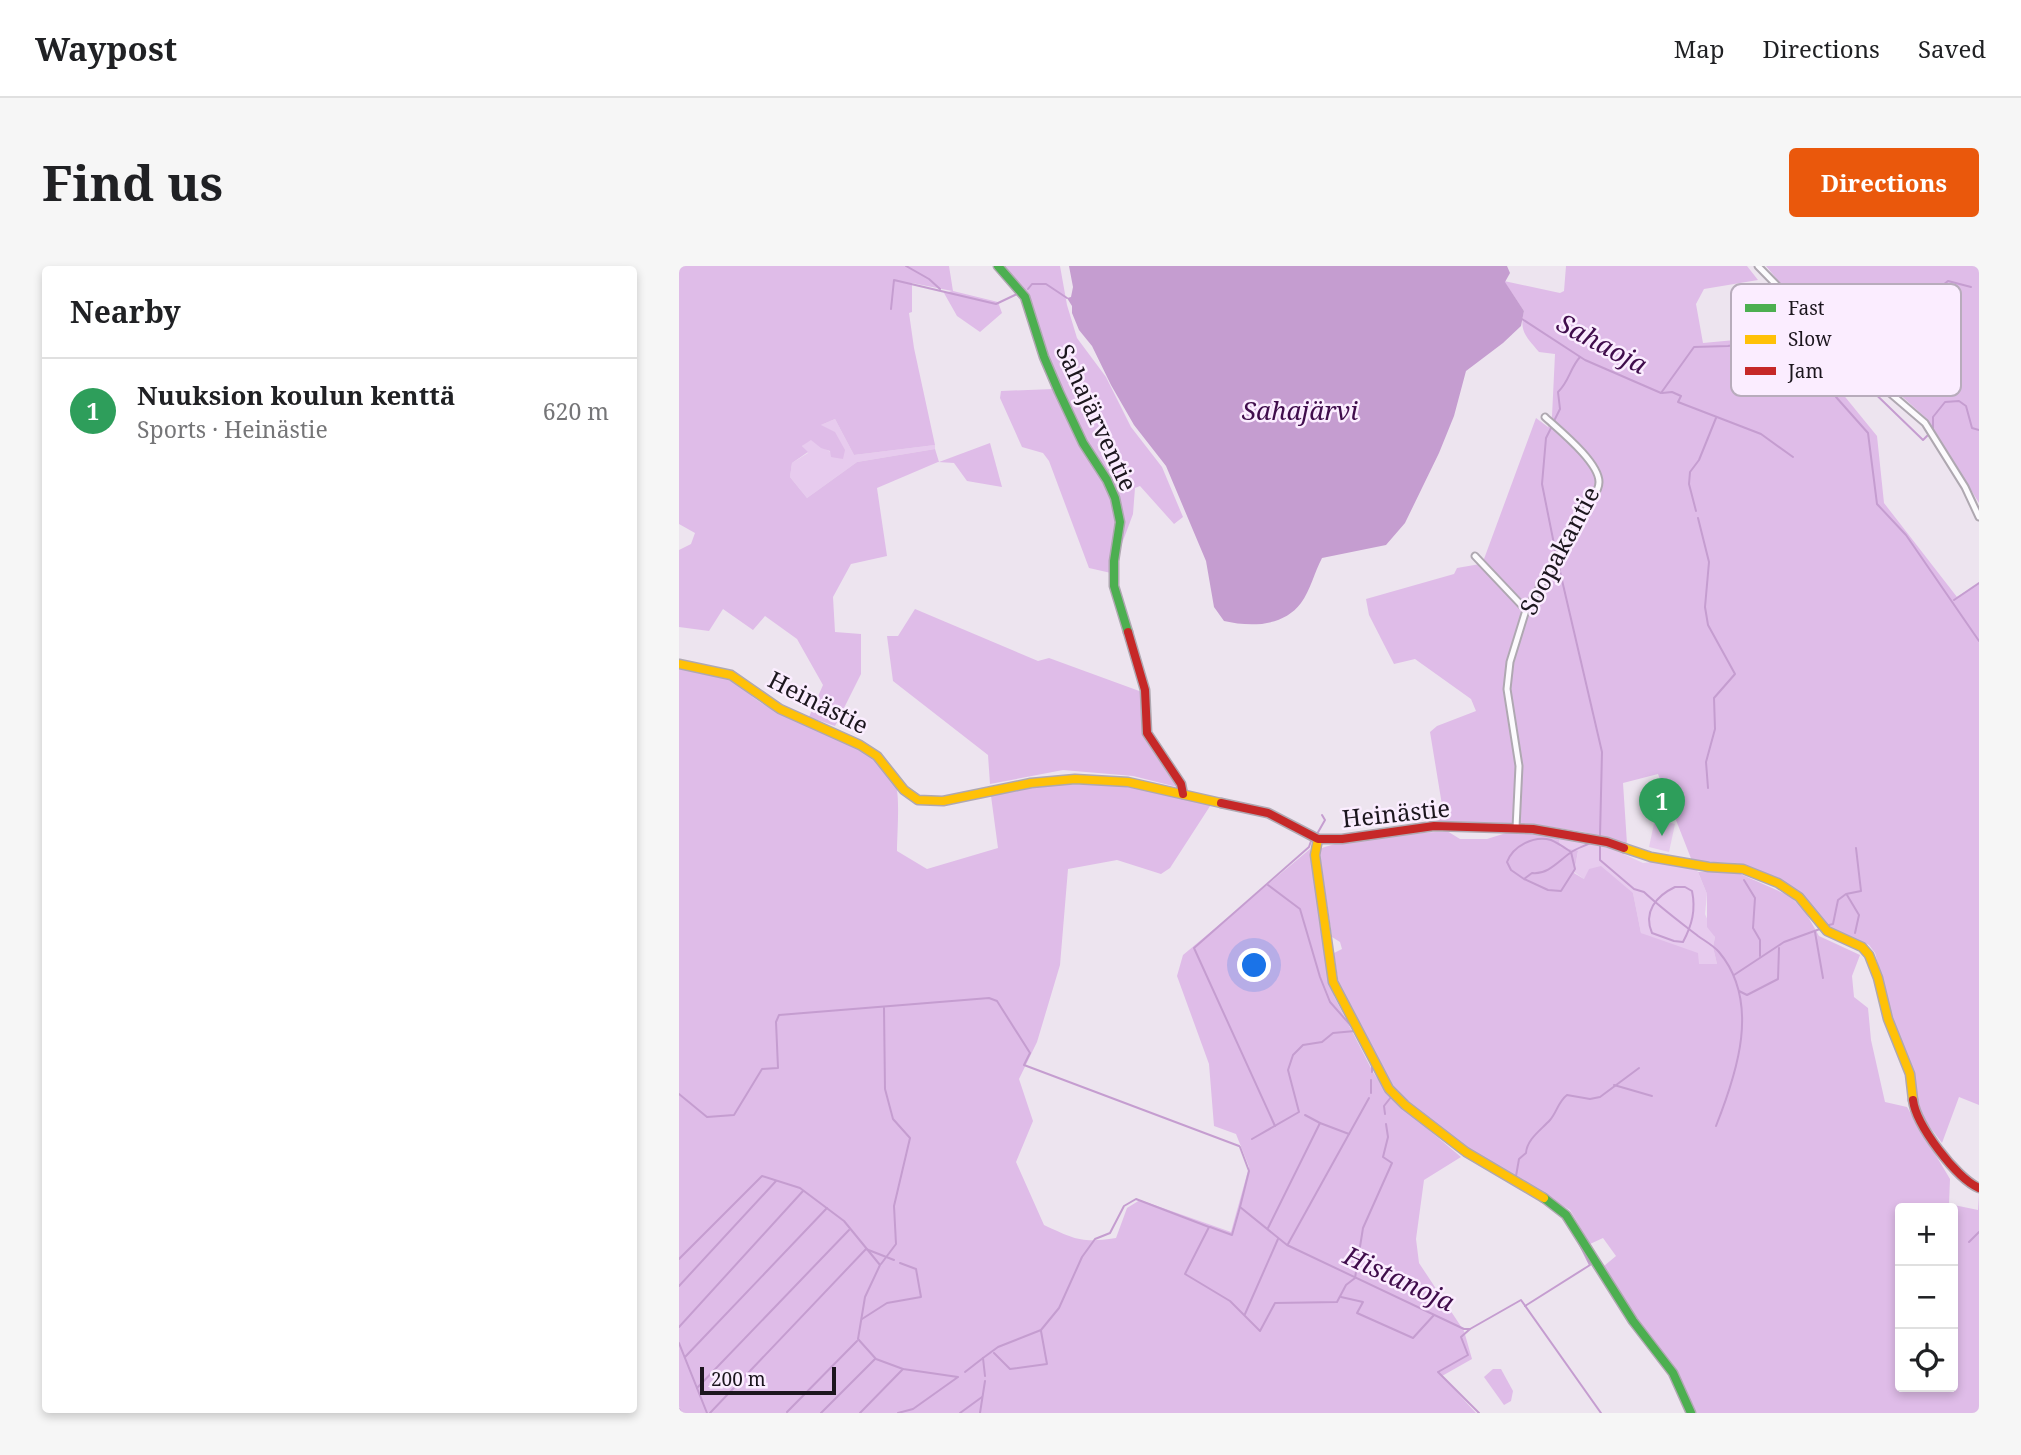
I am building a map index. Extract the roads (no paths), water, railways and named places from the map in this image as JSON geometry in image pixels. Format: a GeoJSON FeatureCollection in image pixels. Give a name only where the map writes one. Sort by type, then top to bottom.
{"type":"FeatureCollection","features":[{"type":"Feature","properties":{"kind":"street","name":"Sahajärventie"},"geometry":{"type":"LineString","coordinates":[[997,266],[1025,297],[1044,357],[1059,392],[1083,443],[1107,480],[1115,498],[1120,522],[1114,561],[1114,586],[1145,690],[1147,733],[1181,784],[1183,794]]}},
{"type":"Feature","properties":{"kind":"street"},"geometry":{"type":"LineString","coordinates":[[1758,266],[1776,284]]}},
{"type":"Feature","properties":{"kind":"street"},"geometry":{"type":"LineString","coordinates":[[1894,396],[1925,423],[1965,487],[1979,517]]}},
{"type":"Feature","properties":{"kind":"street","name":"Soopakantie"},"geometry":{"type":"LineString","coordinates":[[1516,828],[1519,766],[1507,676],[1526,610],[1593,498],[1599,482],[1587,458],[1545,417]]}},
{"type":"Feature","properties":{"kind":"street"},"geometry":{"type":"LineString","coordinates":[[1475,556],[1526,610]]}},
{"type":"Feature","properties":{"kind":"street","name":"Heinästie"},"geometry":{"type":"LineString","coordinates":[[679,664],[728,674],[773,705],[852,741],[878,757],[908,794],[922,801],[941,801],[1042,781],[1128,782],[1268,813],[1318,839],[1342,839],[1434,826],[1516,828],[1572,835],[1607,842],[1646,856],[1695,865],[1743,869],[1766,877],[1791,891],[1827,931],[1862,947],[1869,955],[1888,1019],[1910,1074],[1914,1111],[1950,1167],[1967,1183],[1979,1188]]}},
{"type":"Feature","properties":{"kind":"street"},"geometry":{"type":"LineString","coordinates":[[1318,839],[1315,855],[1333,982],[1384,1081],[1396,1096],[1453,1143],[1542,1196],[1566,1214],[1633,1321],[1673,1373],[1691,1413]]}},
{"type":"Feature","properties":{"kind":"water","name":"Sahajärvi"},"geometry":{"type":"Polygon","coordinates":[[[1069,266],[1507,266],[1510,273],[1505,282],[1524,311],[1521,326],[1466,371],[1454,416],[1439,453],[1405,523],[1386,545],[1322,558],[1304,598],[1294,611],[1276,621],[1244,624],[1224,621],[1214,607],[1206,561],[1166,466],[1134,425],[1092,346],[1079,330],[1067,298],[1071,297],[1073,287],[1069,266]]]}},
{"type":"Feature","properties":{"kind":"waterway"},"geometry":{"type":"LineString","coordinates":[[906,266],[929,279],[940,289]]}},
{"type":"Feature","properties":{"kind":"waterway"},"geometry":{"type":"LineString","coordinates":[[891,309],[894,280],[996,304],[1017,294]]}},
{"type":"Feature","properties":{"kind":"waterway"},"geometry":{"type":"LineString","coordinates":[[1944,284],[1948,281],[1960,284]]}},
{"type":"Feature","properties":{"kind":"waterway"},"geometry":{"type":"LineString","coordinates":[[1028,289],[1032,284],[1046,284],[1067,298]]}},
{"type":"Feature","properties":{"kind":"waterway"},"geometry":{"type":"LineString","coordinates":[[1961,284],[1971,287]]}},
{"type":"Feature","properties":{"kind":"waterway","name":"Sahaoja"},"geometry":{"type":"LineString","coordinates":[[1522,319],[1585,360],[1661,393],[1694,347],[1731,346]]}},
{"type":"Feature","properties":{"kind":"waterway"},"geometry":{"type":"LineString","coordinates":[[1554,421],[1560,409],[1558,392],[1580,357]]}},
{"type":"Feature","properties":{"kind":"waterway"},"geometry":{"type":"LineString","coordinates":[[1662,393],[1672,392],[1681,396],[1678,402],[1761,434],[1793,457]]}},
{"type":"Feature","properties":{"kind":"waterway","name":"Sahaoja"},"geometry":{"type":"LineString","coordinates":[[1836,396],[1868,433],[1877,504],[1906,535],[1979,641]]}},
{"type":"Feature","properties":{"kind":"waterway"},"geometry":{"type":"LineString","coordinates":[[1878,396],[1923,440],[1928,435]]}},
{"type":"Feature","properties":{"kind":"waterway"},"geometry":{"type":"LineString","coordinates":[[1933,428],[1933,417],[1945,402],[1959,401],[1966,406],[1972,428],[1979,430]]}},
{"type":"Feature","properties":{"kind":"waterway"},"geometry":{"type":"LineString","coordinates":[[1696,511],[1689,484],[1690,472],[1699,460],[1716,418]]}},
{"type":"Feature","properties":{"kind":"waterway"},"geometry":{"type":"LineString","coordinates":[[1551,428],[1546,438],[1542,484],[1556,554]]}},
{"type":"Feature","properties":{"kind":"waterway"},"geometry":{"type":"LineString","coordinates":[[1698,518],[1709,562],[1705,607],[1708,625],[1735,674],[1714,698],[1715,729],[1706,762],[1708,788]]}},
{"type":"Feature","properties":{"kind":"waterway"},"geometry":{"type":"LineString","coordinates":[[1558,563],[1602,752],[1600,836]]}},
{"type":"Feature","properties":{"kind":"waterway"},"geometry":{"type":"LineString","coordinates":[[1954,600],[1979,583]]}},
{"type":"Feature","properties":{"kind":"waterway"},"geometry":{"type":"LineString","coordinates":[[1317,834],[1325,820],[1322,815]]}},
{"type":"Feature","properties":{"kind":"waterway"},"geometry":{"type":"LineString","coordinates":[[1524,879],[1548,890],[1561,891],[1575,869],[1571,852],[1554,841],[1538,839],[1525,843],[1514,851],[1507,862],[1511,870],[1524,879],[1532,873],[1544,872],[1568,854],[1573,851],[1590,843]]}},
{"type":"Feature","properties":{"kind":"waterway"},"geometry":{"type":"LineString","coordinates":[[1275,1126],[1194,948],[1309,847],[1311,841]]}},
{"type":"Feature","properties":{"kind":"waterway"},"geometry":{"type":"LineString","coordinates":[[1600,845],[1600,860],[1634,889],[1644,892],[1715,948],[1732,972],[1739,993],[1741,1038],[1731,1083],[1716,1126]]}},
{"type":"Feature","properties":{"kind":"waterway"},"geometry":{"type":"LineString","coordinates":[[1829,925],[1833,924],[1838,900],[1846,894],[1861,891],[1856,848]]}},
{"type":"Feature","properties":{"kind":"waterway"},"geometry":{"type":"LineString","coordinates":[[1744,880],[1755,898],[1753,928],[1760,940],[1760,956]]}},
{"type":"Feature","properties":{"kind":"waterway"},"geometry":{"type":"LineString","coordinates":[[1268,885],[1300,909],[1330,1002],[1353,1028]]}},
{"type":"Feature","properties":{"kind":"waterway"},"geometry":{"type":"LineString","coordinates":[[1675,887],[1685,887],[1692,891],[1692,917],[1683,942],[1652,933],[1650,925],[1653,905],[1675,887]]}},
{"type":"Feature","properties":{"kind":"waterway"},"geometry":{"type":"LineString","coordinates":[[1847,895],[1859,915],[1855,933]]}},
{"type":"Feature","properties":{"kind":"waterway"},"geometry":{"type":"LineString","coordinates":[[1734,975],[1784,942],[1820,929]]}},
{"type":"Feature","properties":{"kind":"waterway"},"geometry":{"type":"LineString","coordinates":[[1815,932],[1823,978]]}},
{"type":"Feature","properties":{"kind":"waterway"},"geometry":{"type":"LineString","coordinates":[[1739,991],[1747,995],[1778,979],[1779,948]]}},
{"type":"Feature","properties":{"kind":"waterway"},"geometry":{"type":"LineString","coordinates":[[679,1094],[707,1117],[734,1115],[762,1069],[778,1068],[776,1022],[779,1015],[989,998],[997,1001],[1030,1053],[1024,1065],[1239,1146]]}},
{"type":"Feature","properties":{"kind":"waterway"},"geometry":{"type":"LineString","coordinates":[[881,1264],[896,1244],[894,1206],[910,1138],[893,1119],[885,1089],[884,1008]]}},
{"type":"Feature","properties":{"kind":"waterway"},"geometry":{"type":"LineString","coordinates":[[1252,1139],[1299,1112],[1288,1070],[1293,1055],[1303,1045],[1322,1042],[1333,1033],[1355,1031]]}},
{"type":"Feature","properties":{"kind":"waterway"},"geometry":{"type":"LineString","coordinates":[[1372,1064],[1372,1072]]}},
{"type":"Feature","properties":{"kind":"waterway"},"geometry":{"type":"LineString","coordinates":[[1516,1176],[1519,1159],[1567,1095],[1590,1099],[1600,1097],[1639,1068]]}},
{"type":"Feature","properties":{"kind":"waterway"},"geometry":{"type":"LineString","coordinates":[[1371,1080],[1371,1093]]}},
{"type":"Feature","properties":{"kind":"waterway"},"geometry":{"type":"LineString","coordinates":[[1614,1085],[1652,1096]]}},
{"type":"Feature","properties":{"kind":"waterway"},"geometry":{"type":"LineString","coordinates":[[1385,1114],[1384,1106],[1391,1097]]}},
{"type":"Feature","properties":{"kind":"waterway"},"geometry":{"type":"LineString","coordinates":[[1349,1134],[1369,1098]]}},
{"type":"Feature","properties":{"kind":"waterway"},"geometry":{"type":"LineString","coordinates":[[1305,1115],[1320,1123]]}},
{"type":"Feature","properties":{"kind":"waterway"},"geometry":{"type":"LineString","coordinates":[[1268,1228],[1320,1123],[1349,1134],[1288,1244]]}},
{"type":"Feature","properties":{"kind":"waterway"},"geometry":{"type":"LineString","coordinates":[[983,1358],[998,1347],[1041,1330],[1059,1308],[1082,1257],[1095,1239],[1110,1233],[1124,1206],[1136,1199],[1209,1227],[1185,1274],[1230,1301],[1260,1331],[1275,1303],[1337,1302],[1346,1285],[1355,1278],[1363,1228],[1392,1163],[1383,1157],[1388,1137],[1386,1124]]}},
{"type":"Feature","properties":{"kind":"waterway","name":"Histanoja"},"geometry":{"type":"LineString","coordinates":[[1240,1147],[1249,1171],[1240,1207],[1287,1245],[1464,1329],[1470,1329]]}},
{"type":"Feature","properties":{"kind":"waterway"},"geometry":{"type":"LineString","coordinates":[[679,1259],[762,1176],[800,1188],[844,1221],[880,1265],[865,1297],[858,1339],[876,1359],[903,1369],[958,1377],[913,1409],[898,1413]]}},
{"type":"Feature","properties":{"kind":"waterway"},"geometry":{"type":"LineString","coordinates":[[679,1286],[776,1181]]}},
{"type":"Feature","properties":{"kind":"waterway"},"geometry":{"type":"LineString","coordinates":[[679,1327],[803,1191]]}},
{"type":"Feature","properties":{"kind":"waterway"},"geometry":{"type":"LineString","coordinates":[[1210,1227],[1232,1235],[1240,1207]]}},
{"type":"Feature","properties":{"kind":"waterway"},"geometry":{"type":"LineString","coordinates":[[685,1357],[827,1208]]}},
{"type":"Feature","properties":{"kind":"waterway"},"geometry":{"type":"LineString","coordinates":[[697,1388],[849,1230]]}},
{"type":"Feature","properties":{"kind":"waterway"},"geometry":{"type":"LineString","coordinates":[[1969,1242],[1979,1232]]}},
{"type":"Feature","properties":{"kind":"waterway"},"geometry":{"type":"LineString","coordinates":[[1245,1314],[1278,1239]]}},
{"type":"Feature","properties":{"kind":"waterway"},"geometry":{"type":"LineString","coordinates":[[1525,1306],[1590,1265],[1577,1239]]}},
{"type":"Feature","properties":{"kind":"waterway"},"geometry":{"type":"LineString","coordinates":[[710,1413],[866,1249],[894,1260]]}},
{"type":"Feature","properties":{"kind":"waterway"},"geometry":{"type":"LineString","coordinates":[[862,1319],[887,1303],[921,1297],[916,1269],[900,1263]]}},
{"type":"Feature","properties":{"kind":"waterway"},"geometry":{"type":"LineString","coordinates":[[1341,1297],[1363,1302],[1357,1313],[1413,1338],[1434,1315]]}},
{"type":"Feature","properties":{"kind":"waterway","name":"Histanoja"},"geometry":{"type":"LineString","coordinates":[[1479,1413],[1438,1372],[1468,1355],[1461,1337],[1470,1329],[1521,1300],[1601,1413]]}},
{"type":"Feature","properties":{"kind":"waterway"},"geometry":{"type":"LineString","coordinates":[[994,1353],[1010,1369],[1047,1364],[1041,1331]]}},
{"type":"Feature","properties":{"kind":"waterway"},"geometry":{"type":"LineString","coordinates":[[787,1412],[857,1341]]}},
{"type":"Feature","properties":{"kind":"waterway"},"geometry":{"type":"LineString","coordinates":[[679,1343],[707,1413]]}},
{"type":"Feature","properties":{"kind":"waterway"},"geometry":{"type":"LineString","coordinates":[[965,1372],[983,1358],[985,1376]]}},
{"type":"Feature","properties":{"kind":"waterway"},"geometry":{"type":"LineString","coordinates":[[821,1413],[875,1359]]}},
{"type":"Feature","properties":{"kind":"waterway"},"geometry":{"type":"LineString","coordinates":[[860,1413],[903,1369]]}},
{"type":"Feature","properties":{"kind":"waterway"},"geometry":{"type":"LineString","coordinates":[[980,1413],[985,1381]]}},
{"type":"Feature","properties":{"kind":"waterway"},"geometry":{"type":"LineString","coordinates":[[960,1413],[982,1397]]}},
{"type":"Feature","properties":{"kind":"waterway"},"geometry":{"type":"LineString","coordinates":[[679,1409],[681,1413]]}},
{"type":"Feature","properties":{"kind":"place","name":"Nuuksion koulun kenttä"},"geometry":{"type":"Point","coordinates":[1662,836]}}]}
